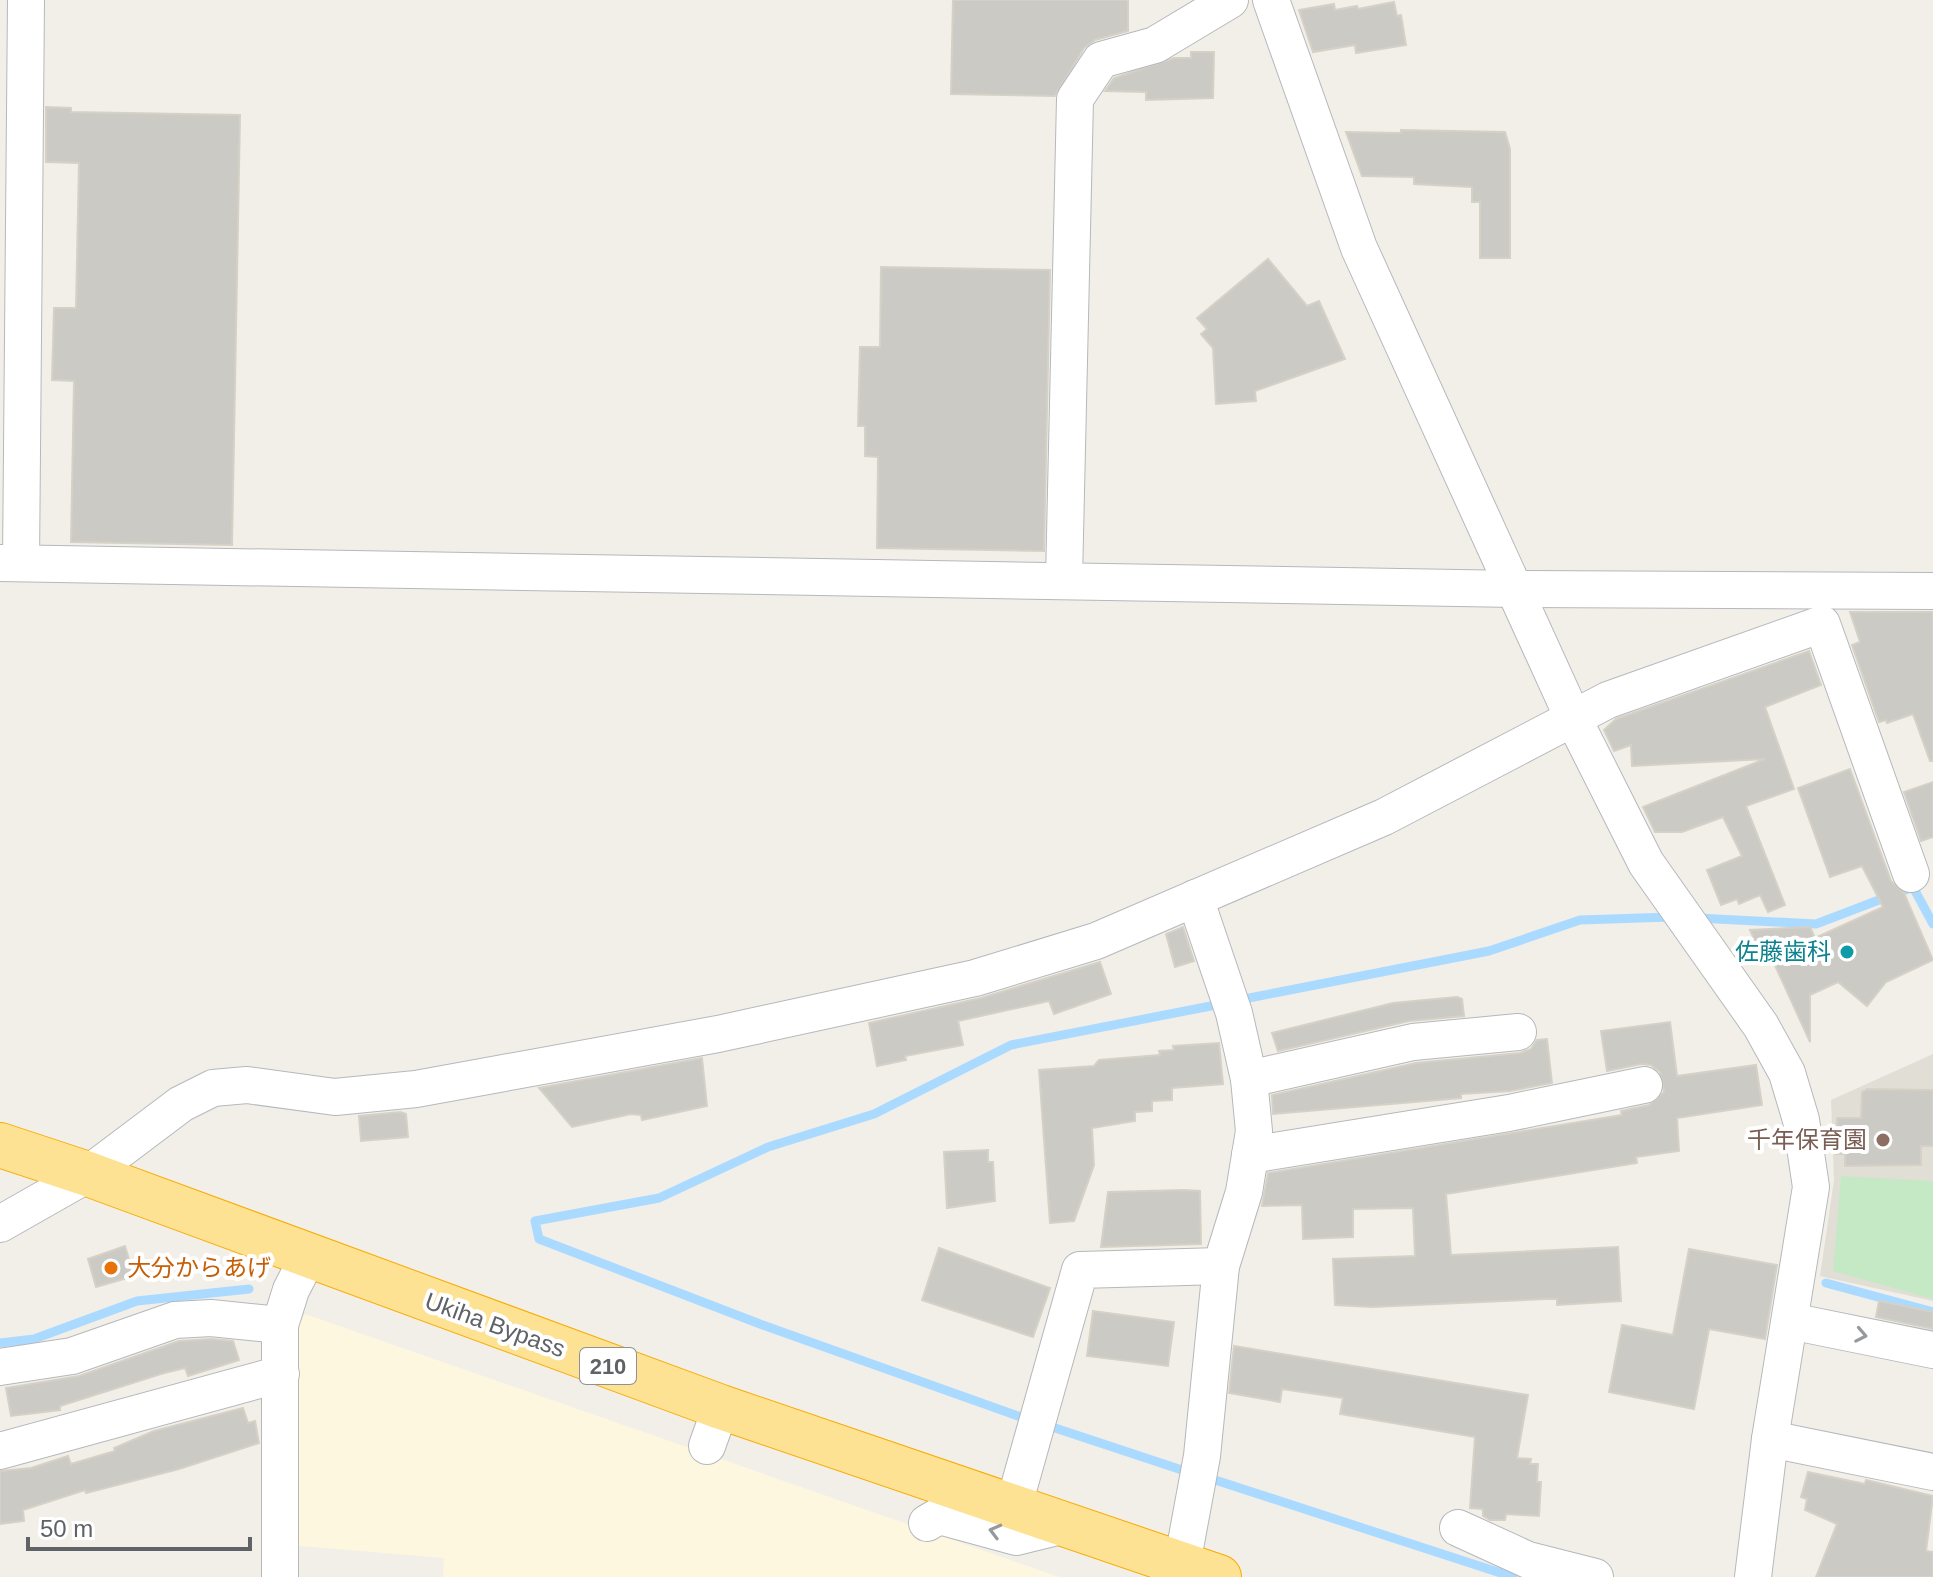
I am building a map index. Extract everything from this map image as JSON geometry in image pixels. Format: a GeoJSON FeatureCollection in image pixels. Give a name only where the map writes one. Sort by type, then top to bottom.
{"type":"FeatureCollection","features":[{"type":"Feature","properties":{"kind":"highway","name":"Ukiha Bypass"},"geometry":{"type":"LineString","coordinates":[[0,1145],[88,1174],[308,1257],[714,1426],[1013,1508],[1199,1572]]}},
{"type":"Feature","properties":{"kind":"street"},"geometry":{"type":"LineString","coordinates":[[26,0],[11,563],[1516,589],[1933,591]]}},
{"type":"Feature","properties":{"kind":"street"},"geometry":{"type":"LineString","coordinates":[[1064,579],[1075,99],[1101,60],[1155,45],[1230,0]]}},
{"type":"Feature","properties":{"kind":"street"},"geometry":{"type":"LineString","coordinates":[[1271,0],[1359,248],[1573,718],[1646,863],[1761,1026],[1787,1073],[1801,1120],[1811,1187],[1770,1439],[1753,1577]]}},
{"type":"Feature","properties":{"kind":"street"},"geometry":{"type":"LineString","coordinates":[[0,1224],[88,1174],[181,1104],[213,1088],[247,1085],[335,1097],[424,1088],[718,1034],[975,978],[1096,941],[1384,817],[1608,700],[1822,624],[1911,874]]}},
{"type":"Feature","properties":{"kind":"street"},"geometry":{"type":"LineString","coordinates":[[1195,898],[1231,1004],[1249,1079],[1254,1131],[1244,1192],[1221,1266],[1196,1499],[1199,1572]]}},
{"type":"Feature","properties":{"kind":"street"},"geometry":{"type":"LineString","coordinates":[[1249,1079],[1413,1042],[1518,1032]]}},
{"type":"Feature","properties":{"kind":"street"},"geometry":{"type":"LineString","coordinates":[[1250,1155],[1509,1113],[1644,1085]]}},
{"type":"Feature","properties":{"kind":"street"},"geometry":{"type":"LineString","coordinates":[[280,1577],[280,1325],[291,1290],[308,1257]]}},
{"type":"Feature","properties":{"kind":"street"},"geometry":{"type":"LineString","coordinates":[[1013,1508],[1080,1270],[1221,1266]]}},
{"type":"Feature","properties":{"kind":"street"},"geometry":{"type":"LineString","coordinates":[[0,1367],[72,1356],[175,1320],[211,1318],[280,1325]]}},
{"type":"Feature","properties":{"kind":"street"},"geometry":{"type":"LineString","coordinates":[[1790,1321],[1933,1350]]}},
{"type":"Feature","properties":{"kind":"street"},"geometry":{"type":"LineString","coordinates":[[0,1451],[281,1374]]}},
{"type":"Feature","properties":{"kind":"street"},"geometry":{"type":"LineString","coordinates":[[1770,1439],[1933,1472]]}},
{"type":"Feature","properties":{"kind":"street"},"geometry":{"type":"LineString","coordinates":[[927,1523],[939,1516],[1016,1537],[1065,1525]]}},
{"type":"Feature","properties":{"kind":"street"},"geometry":{"type":"LineString","coordinates":[[1458,1528],[1528,1560],[1595,1577]]}},
{"type":"Feature","properties":{"kind":"shaded area","name":"千年保育園"},"geometry":{"type":"Polygon","coordinates":[[[1933,1054],[1933,1301],[1820,1276],[1834,1180],[1831,1100],[1933,1054]]]}},
{"type":"Feature","properties":{"kind":"shaded area"},"geometry":{"type":"Polygon","coordinates":[[[305,1314],[1059,1577],[443,1577],[444,1558],[289,1545],[292,1336],[305,1314]]]}},
{"type":"Feature","properties":{"kind":"green space"},"geometry":{"type":"Polygon","coordinates":[[[1841,1176],[1933,1181],[1933,1299],[1833,1271],[1841,1176]]]}},
{"type":"Feature","properties":{"kind":"building"},"geometry":{"type":"Polygon","coordinates":[[[953,0],[1128,0],[1128,31],[1095,40],[1084,48],[1055,96],[951,94],[953,0]]]}},
{"type":"Feature","properties":{"kind":"building"},"geometry":{"type":"Polygon","coordinates":[[[1394,2],[1397,16],[1401,15],[1406,45],[1356,53],[1355,45],[1313,52],[1299,10],[1334,4],[1335,10],[1357,6],[1358,9],[1394,2]]]}},
{"type":"Feature","properties":{"kind":"building"},"geometry":{"type":"Polygon","coordinates":[[[1191,52],[1214,52],[1213,98],[1146,100],[1146,92],[1105,91],[1114,78],[1174,58],[1191,58],[1191,52]]]}},
{"type":"Feature","properties":{"kind":"building"},"geometry":{"type":"Polygon","coordinates":[[[46,107],[71,108],[71,112],[240,115],[232,545],[71,542],[74,381],[52,380],[54,308],[76,308],[79,163],[46,162],[46,107]]]}},
{"type":"Feature","properties":{"kind":"building"},"geometry":{"type":"Polygon","coordinates":[[[1401,130],[1505,132],[1510,149],[1510,258],[1480,258],[1480,202],[1472,202],[1472,187],[1414,184],[1414,177],[1362,176],[1346,132],[1401,133],[1401,130]]]}},
{"type":"Feature","properties":{"kind":"building"},"geometry":{"type":"Polygon","coordinates":[[[1268,259],[1307,306],[1319,301],[1345,359],[1255,391],[1256,401],[1216,404],[1213,348],[1201,334],[1207,329],[1197,318],[1268,259]]]}},
{"type":"Feature","properties":{"kind":"building"},"geometry":{"type":"Polygon","coordinates":[[[881,267],[1050,270],[1044,551],[877,548],[878,457],[865,456],[865,426],[858,426],[860,347],[880,347],[881,267]]]}},
{"type":"Feature","properties":{"kind":"building"},"geometry":{"type":"Polygon","coordinates":[[[1850,612],[1933,612],[1933,761],[1930,761],[1913,714],[1887,723],[1886,720],[1879,722],[1852,645],[1860,642],[1850,612]]]}},
{"type":"Feature","properties":{"kind":"building"},"geometry":{"type":"Polygon","coordinates":[[[1809,651],[1821,685],[1765,707],[1794,789],[1746,806],[1785,905],[1768,912],[1760,895],[1739,904],[1737,899],[1721,905],[1707,870],[1742,856],[1723,817],[1682,832],[1655,832],[1643,807],[1765,759],[1632,766],[1631,745],[1614,751],[1604,730],[1616,719],[1809,651]]]}},
{"type":"Feature","properties":{"kind":"building"},"geometry":{"type":"Polygon","coordinates":[[[1850,769],[1891,881],[1904,893],[1933,960],[1886,982],[1867,1006],[1838,982],[1810,995],[1810,1042],[1773,961],[1766,965],[1750,930],[1810,927],[1815,938],[1883,907],[1862,866],[1830,877],[1798,788],[1850,769]]]}},
{"type":"Feature","properties":{"kind":"building"},"geometry":{"type":"Polygon","coordinates":[[[1933,782],[1933,837],[1921,841],[1904,792],[1933,782]]]}},
{"type":"Feature","properties":{"kind":"building"},"geometry":{"type":"Polygon","coordinates":[[[1183,927],[1194,961],[1175,967],[1166,934],[1183,927]]]}},
{"type":"Feature","properties":{"kind":"building"},"geometry":{"type":"Polygon","coordinates":[[[1100,962],[1111,994],[1054,1014],[1049,1001],[958,1021],[963,1045],[905,1056],[906,1060],[877,1066],[869,1023],[981,998],[1100,962]]]}},
{"type":"Feature","properties":{"kind":"building"},"geometry":{"type":"Polygon","coordinates":[[[1462,999],[1464,1016],[1409,1021],[1278,1051],[1272,1033],[1393,1003],[1462,999]]]}},
{"type":"Feature","properties":{"kind":"building"},"geometry":{"type":"Polygon","coordinates":[[[1670,1022],[1677,1076],[1756,1065],[1762,1105],[1677,1118],[1679,1151],[1636,1157],[1637,1163],[1446,1194],[1451,1255],[1618,1247],[1621,1301],[1557,1305],[1557,1299],[1546,1299],[1372,1307],[1335,1305],[1333,1259],[1415,1256],[1413,1208],[1353,1209],[1353,1237],[1303,1239],[1302,1205],[1262,1206],[1268,1173],[1622,1115],[1621,1111],[1649,1105],[1664,1092],[1660,1072],[1651,1065],[1641,1064],[1607,1071],[1601,1031],[1670,1022]]]}},
{"type":"Feature","properties":{"kind":"building"},"geometry":{"type":"Polygon","coordinates":[[[1547,1039],[1552,1083],[1510,1091],[1461,1094],[1461,1098],[1273,1114],[1272,1095],[1416,1063],[1520,1053],[1531,1049],[1537,1040],[1547,1039]]]}},
{"type":"Feature","properties":{"kind":"building"},"geometry":{"type":"Polygon","coordinates":[[[1219,1043],[1223,1084],[1172,1088],[1172,1100],[1152,1101],[1152,1111],[1135,1112],[1135,1121],[1092,1128],[1094,1165],[1074,1221],[1050,1223],[1039,1070],[1094,1066],[1099,1060],[1160,1055],[1159,1051],[1174,1050],[1173,1046],[1219,1043]]]}},
{"type":"Feature","properties":{"kind":"building"},"geometry":{"type":"Polygon","coordinates":[[[702,1058],[707,1106],[642,1120],[641,1115],[631,1114],[572,1127],[539,1088],[702,1058]]]}},
{"type":"Feature","properties":{"kind":"building"},"geometry":{"type":"Polygon","coordinates":[[[1867,1089],[1933,1090],[1933,1146],[1921,1146],[1921,1165],[1845,1166],[1845,1154],[1836,1154],[1837,1118],[1861,1118],[1862,1092],[1867,1089]]]}},
{"type":"Feature","properties":{"kind":"building"},"geometry":{"type":"Polygon","coordinates":[[[406,1114],[408,1137],[361,1141],[359,1116],[406,1114]]]}},
{"type":"Feature","properties":{"kind":"building"},"geometry":{"type":"Polygon","coordinates":[[[988,1150],[988,1162],[993,1162],[995,1201],[947,1208],[944,1152],[988,1150]]]}},
{"type":"Feature","properties":{"kind":"building"},"geometry":{"type":"Polygon","coordinates":[[[1200,1191],[1201,1244],[1101,1247],[1108,1192],[1200,1191]]]}},
{"type":"Feature","properties":{"kind":"building","name":"大分からあげ"},"geometry":{"type":"Polygon","coordinates":[[[125,1246],[134,1276],[96,1287],[88,1259],[125,1246]]]}},
{"type":"Feature","properties":{"kind":"building"},"geometry":{"type":"Polygon","coordinates":[[[939,1248],[1050,1288],[1033,1337],[922,1300],[939,1248]]]}},
{"type":"Feature","properties":{"kind":"building"},"geometry":{"type":"Polygon","coordinates":[[[1689,1249],[1777,1265],[1765,1339],[1709,1329],[1694,1409],[1609,1392],[1622,1325],[1673,1335],[1689,1249]]]}},
{"type":"Feature","properties":{"kind":"building"},"geometry":{"type":"Polygon","coordinates":[[[1879,1301],[1933,1312],[1933,1329],[1876,1317],[1879,1301]]]}},
{"type":"Feature","properties":{"kind":"building"},"geometry":{"type":"Polygon","coordinates":[[[1093,1311],[1174,1322],[1168,1366],[1087,1356],[1093,1311]]]}},
{"type":"Feature","properties":{"kind":"building"},"geometry":{"type":"Polygon","coordinates":[[[179,1341],[233,1341],[239,1360],[188,1376],[185,1368],[164,1373],[60,1406],[60,1410],[11,1416],[6,1388],[79,1376],[179,1341]]]}},
{"type":"Feature","properties":{"kind":"building"},"geometry":{"type":"Polygon","coordinates":[[[1234,1346],[1528,1395],[1517,1458],[1531,1459],[1530,1464],[1538,1464],[1537,1482],[1541,1482],[1539,1516],[1506,1514],[1505,1520],[1490,1520],[1483,1516],[1483,1509],[1470,1508],[1475,1437],[1340,1414],[1343,1398],[1282,1389],[1280,1402],[1229,1393],[1234,1346]]]}},
{"type":"Feature","properties":{"kind":"building"},"geometry":{"type":"Polygon","coordinates":[[[243,1408],[248,1423],[255,1421],[259,1443],[179,1469],[86,1493],[85,1490],[23,1510],[24,1521],[0,1524],[0,1471],[31,1468],[68,1456],[71,1464],[115,1451],[114,1448],[154,1431],[243,1408]]]}},
{"type":"Feature","properties":{"kind":"building"},"geometry":{"type":"Polygon","coordinates":[[[1808,1472],[1865,1484],[1866,1480],[1933,1496],[1926,1551],[1933,1552],[1933,1577],[1816,1577],[1837,1524],[1805,1510],[1807,1499],[1801,1497],[1808,1472]]]}},
{"type":"Feature","properties":{"kind":"waterway"},"geometry":{"type":"LineString","coordinates":[[1697,918],[1816,924],[1913,887],[1933,924]]}},
{"type":"Feature","properties":{"kind":"waterway"},"geometry":{"type":"LineString","coordinates":[[1239,1000],[1489,951],[1580,920],[1671,917]]}},
{"type":"Feature","properties":{"kind":"waterway"},"geometry":{"type":"LineString","coordinates":[[1032,1421],[760,1324],[539,1239],[535,1221],[659,1198],[768,1147],[874,1114],[1011,1045],[1221,1004]]}},
{"type":"Feature","properties":{"kind":"waterway"},"geometry":{"type":"LineString","coordinates":[[1826,1283],[1933,1312]]}},
{"type":"Feature","properties":{"kind":"waterway"},"geometry":{"type":"LineString","coordinates":[[0,1343],[34,1339],[137,1301],[249,1289]]}},
{"type":"Feature","properties":{"kind":"waterway"},"geometry":{"type":"LineString","coordinates":[[1046,1425],[1191,1473]]}},
{"type":"Feature","properties":{"kind":"waterway"},"geometry":{"type":"LineString","coordinates":[[1206,1477],[1513,1577]]}},
{"type":"Feature","properties":{"kind":"place","name":"佐藤歯科"},"geometry":{"type":"Point","coordinates":[1847,952]}},
{"type":"Feature","properties":{"kind":"place","name":"千年保育園"},"geometry":{"type":"Point","coordinates":[1883,1140]}},
{"type":"Feature","properties":{"kind":"place","name":"大分からあげ"},"geometry":{"type":"Point","coordinates":[111,1268]}}]}
